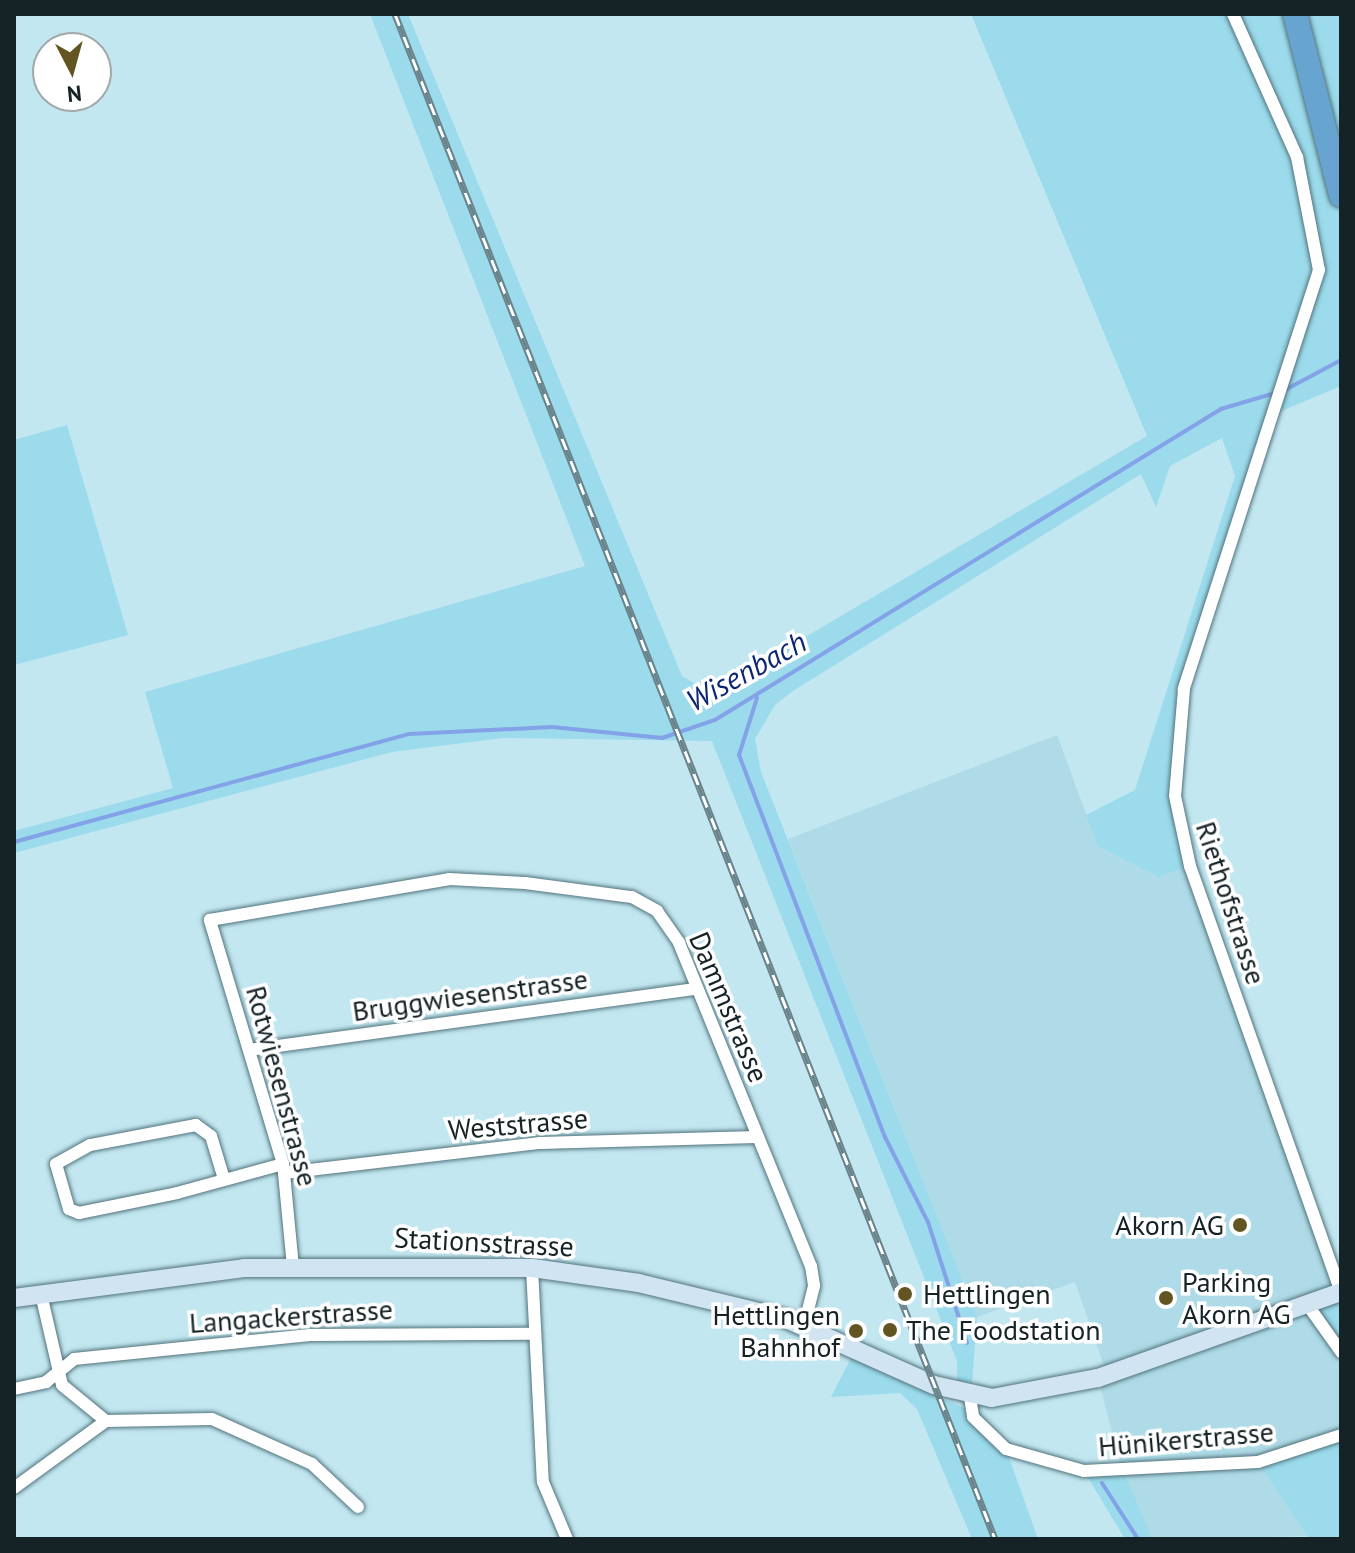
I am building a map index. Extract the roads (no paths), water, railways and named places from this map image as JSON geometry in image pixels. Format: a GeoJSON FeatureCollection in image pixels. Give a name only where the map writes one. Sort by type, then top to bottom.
{"type":"FeatureCollection","features":[{"type":"Feature","properties":{"kind":"highway"},"geometry":{"type":"LineString","coordinates":[[1295,14],[1341,195]]}},
{"type":"Feature","properties":{"kind":"highway"},"geometry":{"type":"LineString","coordinates":[[1303,14],[1341,161]]}},
{"type":"Feature","properties":{"kind":"street","name":"Riethofstrasse"},"geometry":{"type":"LineString","coordinates":[[1233,14],[1291,138],[1319,252],[1316,285],[1184,689],[1175,796],[1190,866],[1341,1292]]}},
{"type":"Feature","properties":{"kind":"street","name":"Dammstrasse"},"geometry":{"type":"LineString","coordinates":[[210,920],[452,879],[632,897],[657,911],[697,989],[813,1272],[804,1326]]}},
{"type":"Feature","properties":{"kind":"street","name":"Rotwiesenstrasse"},"geometry":{"type":"LineString","coordinates":[[210,920],[283,1168],[293,1267]]}},
{"type":"Feature","properties":{"kind":"street","name":"Bruggwiesenstrasse"},"geometry":{"type":"LineString","coordinates":[[249,1050],[697,989]]}},
{"type":"Feature","properties":{"kind":"street","name":"Weststrasse"},"geometry":{"type":"LineString","coordinates":[[224,1179],[211,1136],[196,1125],[90,1145],[56,1164],[69,1209],[79,1213],[283,1168],[540,1143],[757,1137]]}},
{"type":"Feature","properties":{"kind":"street","name":"Stationsstrasse"},"geometry":{"type":"LineString","coordinates":[[14,1298],[195,1272],[293,1267],[532,1268],[639,1283],[804,1326],[934,1385],[970,1397]]}},
{"type":"Feature","properties":{"kind":"street"},"geometry":{"type":"LineString","coordinates":[[532,1268],[532,1334],[543,1482],[567,1539]]}},
{"type":"Feature","properties":{"kind":"street"},"geometry":{"type":"LineString","coordinates":[[970,1397],[1063,1389],[1341,1292]]}},
{"type":"Feature","properties":{"kind":"street"},"geometry":{"type":"LineString","coordinates":[[41,1294],[62,1385],[106,1421]]}},
{"type":"Feature","properties":{"kind":"street"},"geometry":{"type":"LineString","coordinates":[[1307,1304],[1341,1352]]}},
{"type":"Feature","properties":{"kind":"street","name":"Langackerstrasse"},"geometry":{"type":"LineString","coordinates":[[14,1389],[46,1382],[74,1359],[310,1335],[532,1334]]}},
{"type":"Feature","properties":{"kind":"street","name":"Hünikerstrasse"},"geometry":{"type":"LineString","coordinates":[[970,1397],[973,1417],[1006,1449],[1084,1471],[1258,1462],[1341,1435]]}},
{"type":"Feature","properties":{"kind":"street"},"geometry":{"type":"LineString","coordinates":[[14,1488],[106,1421],[212,1419],[312,1464],[358,1507]]}},
{"type":"Feature","properties":{"kind":"waterway","name":"Wisenbach"},"geometry":{"type":"LineString","coordinates":[[1283,391],[1341,360]]}},
{"type":"Feature","properties":{"kind":"waterway","name":"Wisenbach"},"geometry":{"type":"LineString","coordinates":[[14,842],[409,734],[552,727],[662,738],[715,720],[1221,409],[1275,393]]}},
{"type":"Feature","properties":{"kind":"waterway"},"geometry":{"type":"LineString","coordinates":[[757,698],[739,755],[885,1137],[928,1222],[967,1343]]}},
{"type":"Feature","properties":{"kind":"waterway"},"geometry":{"type":"LineString","coordinates":[[1102,1483],[1138,1539]]}},
{"type":"Feature","properties":{"kind":"railway"},"geometry":{"type":"LineString","coordinates":[[395,14],[995,1539]]}},
{"type":"Feature","properties":{"kind":"place","name":"Akorn AG"},"geometry":{"type":"Point","coordinates":[1240,1225]}},
{"type":"Feature","properties":{"kind":"place","name":"Hettlingen"},"geometry":{"type":"Point","coordinates":[905,1294]}},
{"type":"Feature","properties":{"kind":"place","name":"Parking Akorn AG"},"geometry":{"type":"Point","coordinates":[1166,1298]}},
{"type":"Feature","properties":{"kind":"place","name":"The Foodstation"},"geometry":{"type":"Point","coordinates":[890,1330]}},
{"type":"Feature","properties":{"kind":"place","name":"Hettlingen Bahnhof"},"geometry":{"type":"Point","coordinates":[856,1331]}}]}
